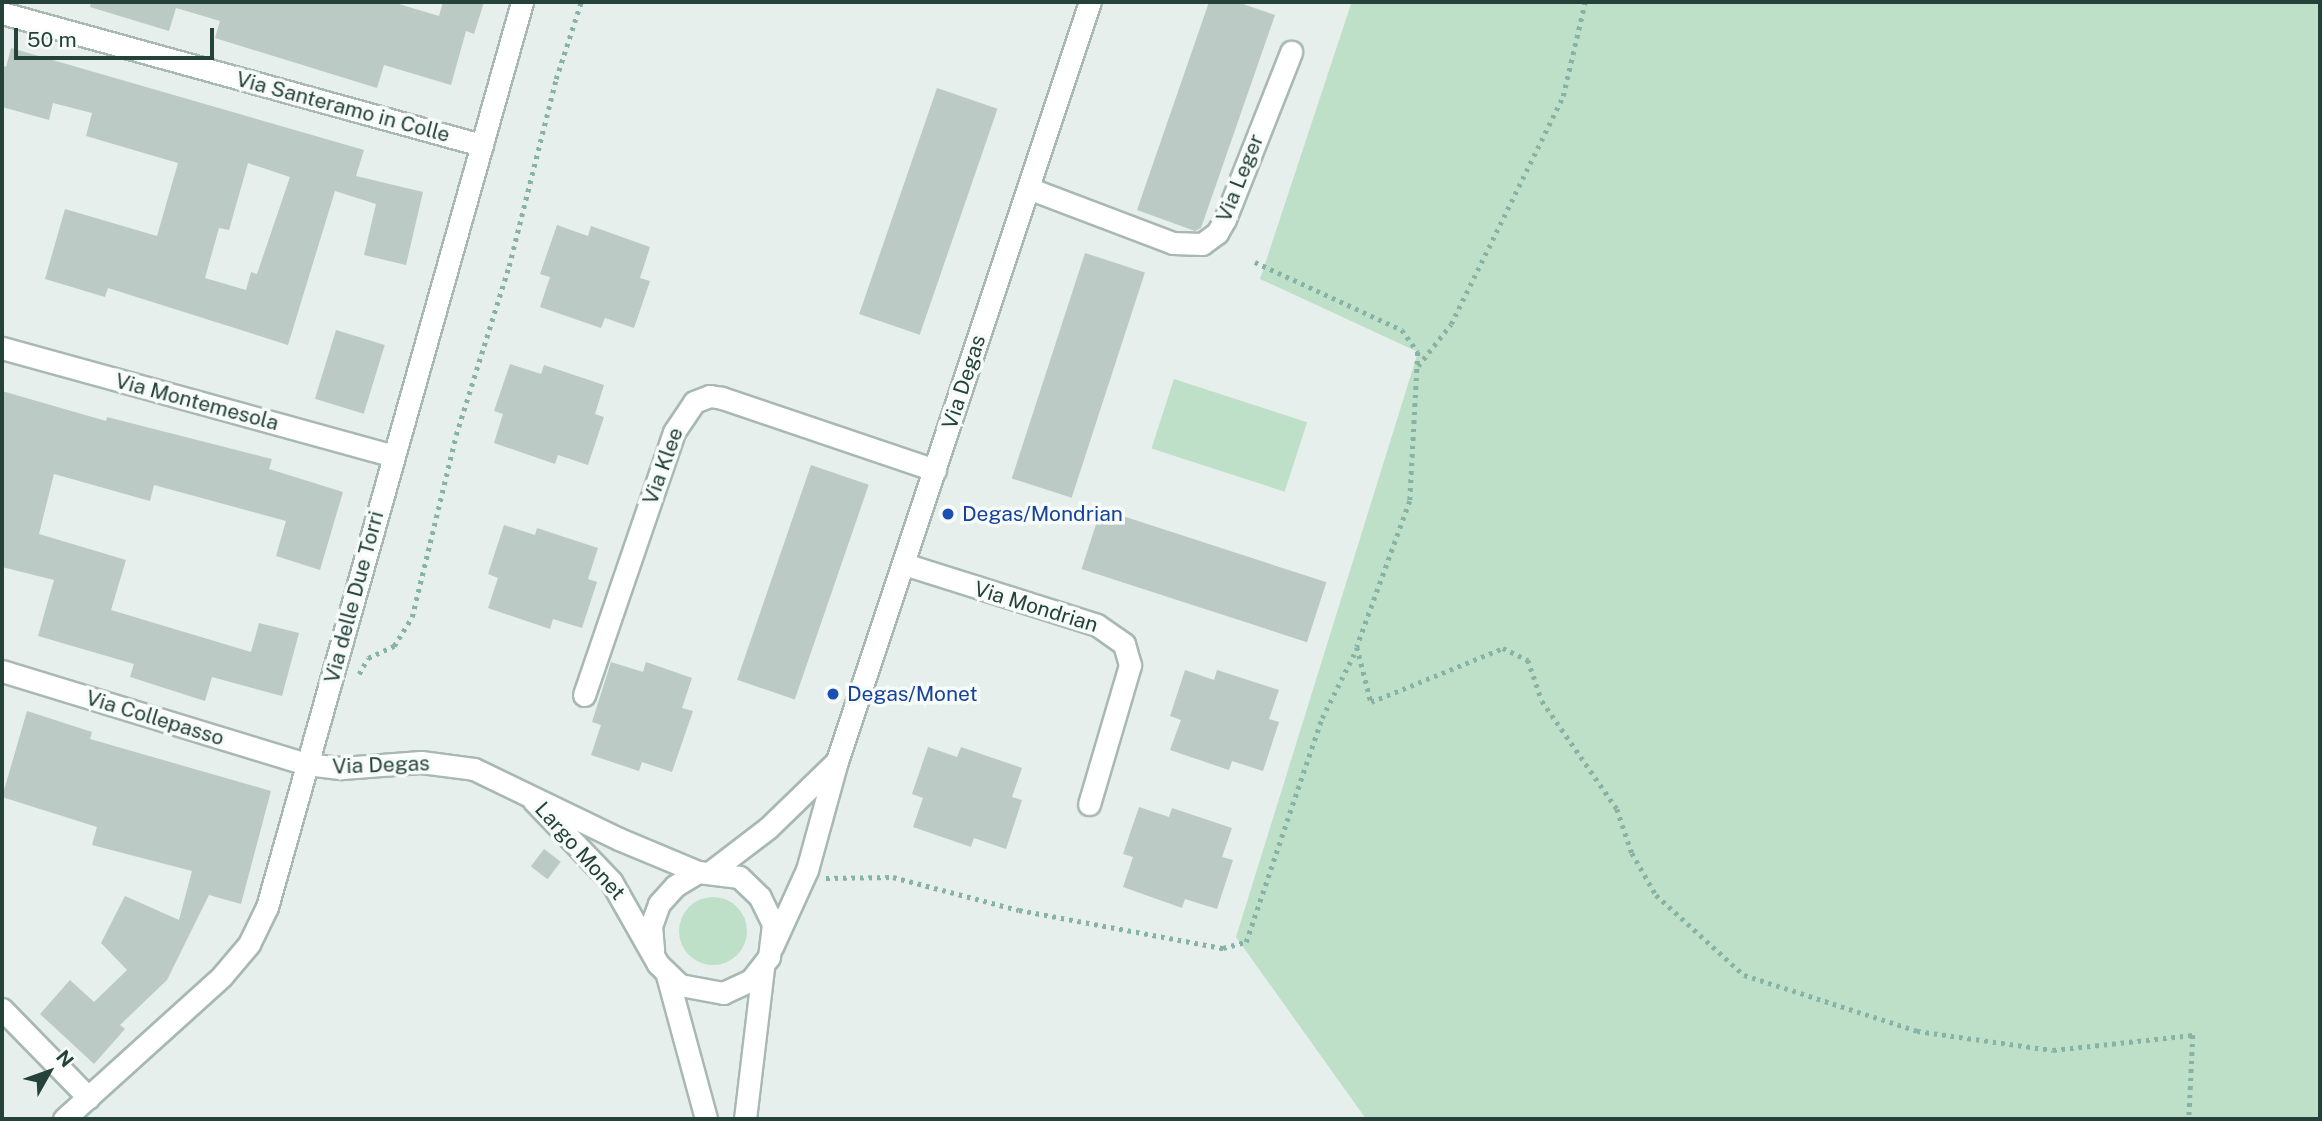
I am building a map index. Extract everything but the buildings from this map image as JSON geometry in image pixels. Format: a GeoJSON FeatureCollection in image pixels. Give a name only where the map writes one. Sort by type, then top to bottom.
{"type":"FeatureCollection","features":[{"type":"Feature","properties":{"kind":"street","name":"Via delle Due Torri"},"geometry":{"type":"LineString","coordinates":[[64,1119],[207,991],[249,944],[267,907],[522,2]]}},
{"type":"Feature","properties":{"kind":"street","name":"Via Degas"},"geometry":{"type":"LineString","coordinates":[[772,947],[804,879],[837,761],[1090,2]]}},
{"type":"Feature","properties":{"kind":"street","name":"Via Santeramo in Colle"},"geometry":{"type":"LineString","coordinates":[[2,13],[482,145]]}},
{"type":"Feature","properties":{"kind":"street","name":"Via Leger"},"geometry":{"type":"LineString","coordinates":[[1028,188],[1173,243],[1202,244],[1217,233],[1225,219],[1291,52]]}},
{"type":"Feature","properties":{"kind":"street","name":"Via Montemesola"},"geometry":{"type":"LineString","coordinates":[[2,348],[393,456]]}},
{"type":"Feature","properties":{"kind":"street","name":"Via Klee"},"geometry":{"type":"LineString","coordinates":[[584,695],[674,432],[694,402],[710,396],[722,398],[935,470]]}},
{"type":"Feature","properties":{"kind":"street","name":"Via Mondrian"},"geometry":{"type":"LineString","coordinates":[[904,564],[1097,625],[1124,644],[1130,665],[1089,804]]}},
{"type":"Feature","properties":{"kind":"street","name":"Via Collepasso"},"geometry":{"type":"LineString","coordinates":[[2,671],[307,764]]}},
{"type":"Feature","properties":{"kind":"street","name":"Via Degas"},"geometry":{"type":"LineString","coordinates":[[706,871],[776,821],[837,761]]}},
{"type":"Feature","properties":{"kind":"street","name":"Via Degas"},"geometry":{"type":"LineString","coordinates":[[307,764],[332,768],[410,762],[455,765],[494,778],[532,799]]}},
{"type":"Feature","properties":{"kind":"street","name":"Largo Monet"},"geometry":{"type":"LineString","coordinates":[[532,799],[706,871],[739,877],[760,897],[773,924],[772,947]]}},
{"type":"Feature","properties":{"kind":"street","name":"Largo Monet"},"geometry":{"type":"LineString","coordinates":[[532,799],[611,881],[667,975],[706,1119]]}},
{"type":"Feature","properties":{"kind":"street"},"geometry":{"type":"LineString","coordinates":[[653,951],[651,926],[659,904],[674,886],[706,871]]}},
{"type":"Feature","properties":{"kind":"street"},"geometry":{"type":"LineString","coordinates":[[745,1119],[762,968],[772,947]]}},
{"type":"Feature","properties":{"kind":"street"},"geometry":{"type":"LineString","coordinates":[[667,975],[695,991],[723,993],[740,987],[762,968]]}},
{"type":"Feature","properties":{"kind":"street"},"geometry":{"type":"LineString","coordinates":[[2,1009],[89,1098]]}},
{"type":"Feature","properties":{"kind":"path"},"geometry":{"type":"LineString","coordinates":[[334,668],[359,675],[368,658],[394,646],[412,617],[456,435],[509,266],[556,79],[581,2]]}},
{"type":"Feature","properties":{"kind":"path"},"geometry":{"type":"LineString","coordinates":[[1417,367],[1451,324],[1563,96],[1580,36],[1585,2]]}},
{"type":"Feature","properties":{"kind":"path"},"geometry":{"type":"LineString","coordinates":[[804,879],[893,877],[1019,911],[1223,948],[1246,942],[1322,718],[1357,647],[1410,501],[1418,352],[1402,330],[1255,262]]}},
{"type":"Feature","properties":{"kind":"path"},"geometry":{"type":"LineString","coordinates":[[1357,647],[1371,702],[1503,649],[1528,660],[1542,701],[1617,809],[1632,853],[1656,895],[1744,975],[1917,1031],[2039,1048],[2193,1035],[2189,1119]]}},
{"type":"Feature","properties":{"kind":"green space"},"geometry":{"type":"Polygon","coordinates":[[[1347,2],[2320,2],[2320,1119],[1366,1119],[1236,937],[1418,352],[1260,279],[1351,4],[1347,2]]]}},
{"type":"Feature","properties":{"kind":"green space"},"geometry":{"type":"Polygon","coordinates":[[[1174,379],[1307,422],[1285,492],[1151,448],[1174,379]]]}},
{"type":"Feature","properties":{"kind":"green space"},"geometry":{"type":"Polygon","coordinates":[[[720,897],[741,912],[747,924],[745,944],[737,955],[720,965],[706,965],[689,955],[681,944],[679,924],[689,907],[700,899],[720,897]]]}},
{"type":"Feature","properties":{"kind":"place","name":"Degas/Mondrian"},"geometry":{"type":"Point","coordinates":[948,514]}},
{"type":"Feature","properties":{"kind":"place","name":"Degas/Monet"},"geometry":{"type":"Point","coordinates":[833,694]}}]}
